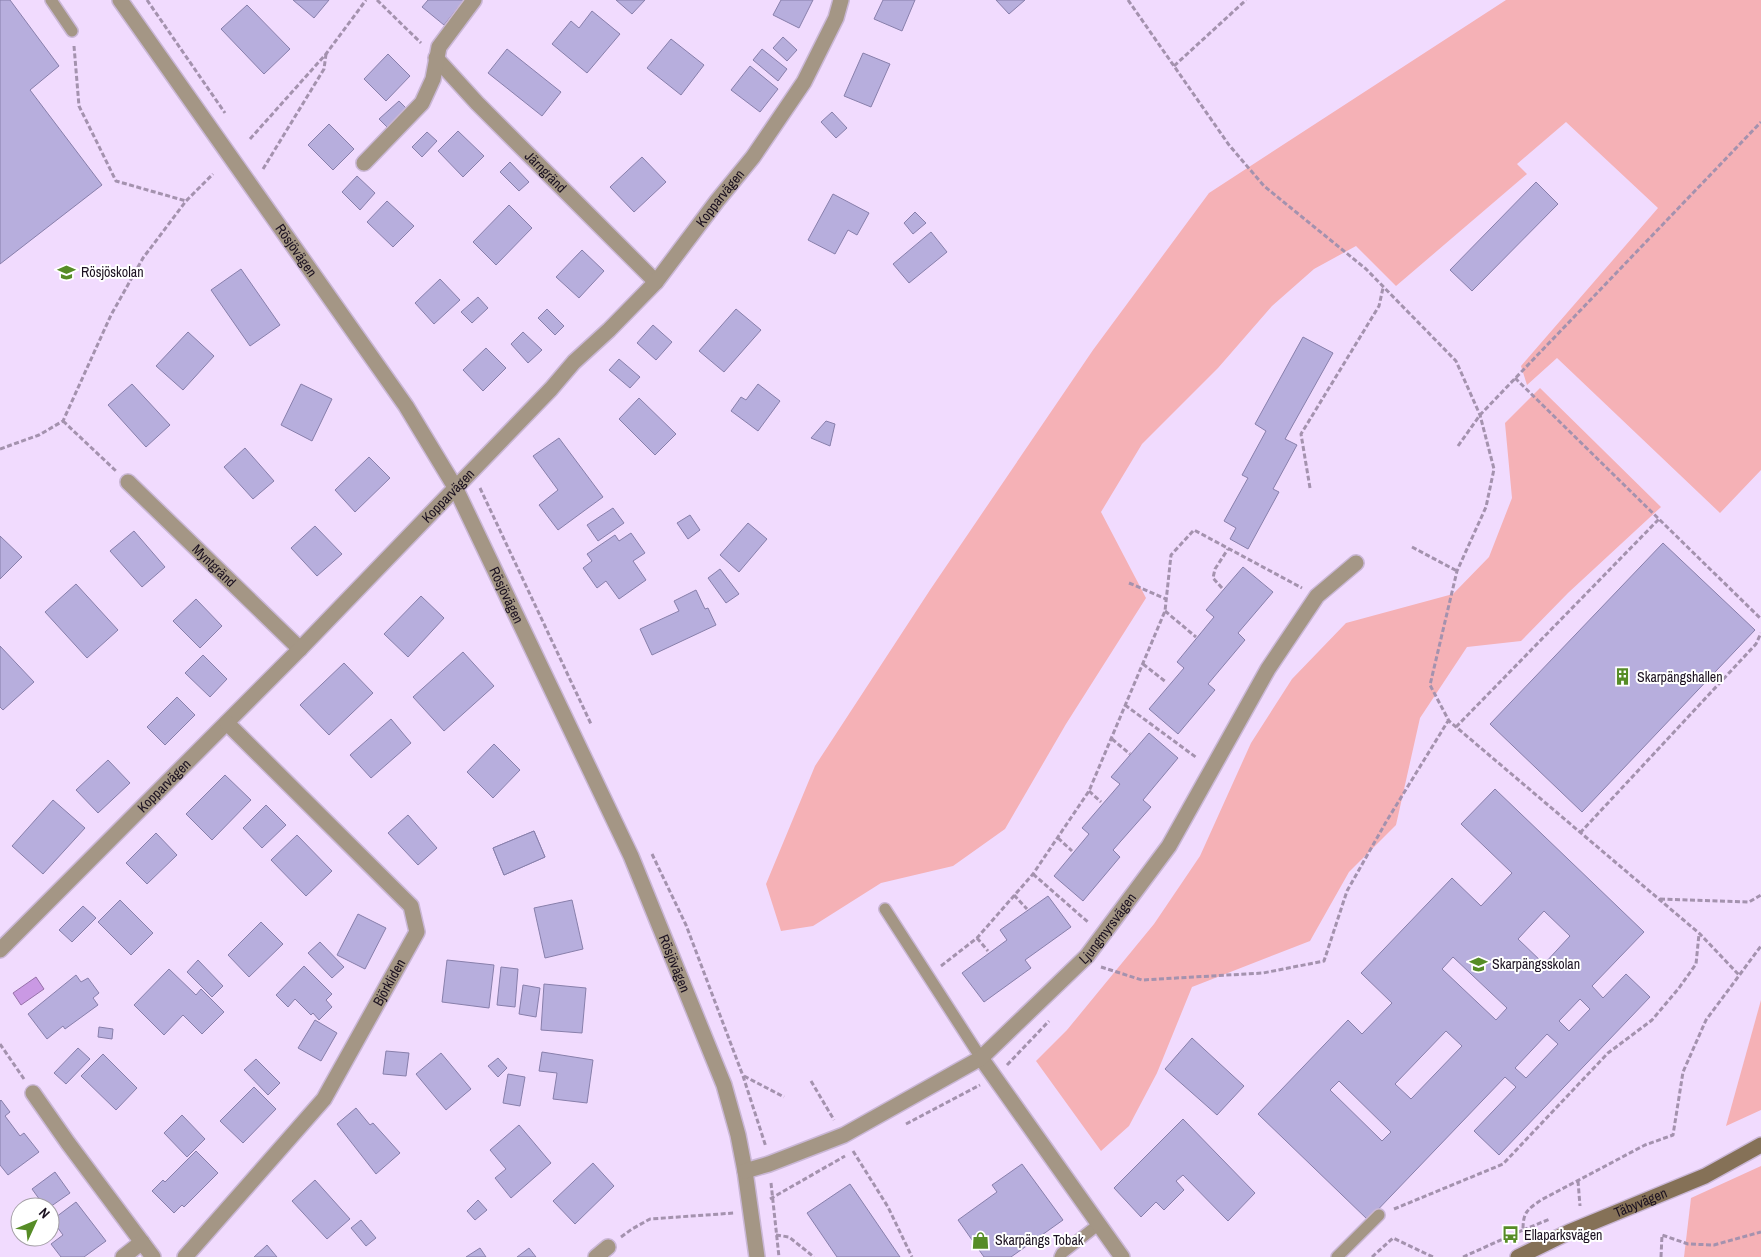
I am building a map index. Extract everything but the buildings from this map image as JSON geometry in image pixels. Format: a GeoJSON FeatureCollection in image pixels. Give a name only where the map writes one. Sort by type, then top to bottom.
{"type":"FeatureCollection","features":[{"type":"Feature","properties":{"kind":"main road","name":"Täbyvägen"},"geometry":{"type":"LineString","coordinates":[[1518,1257],[1569,1232],[1705,1176],[1761,1145]]}},
{"type":"Feature","properties":{"kind":"street","name":"Rösjövägen"},"geometry":{"type":"LineString","coordinates":[[120,0],[406,406],[456,487],[631,856],[724,1085],[738,1135],[745,1171],[757,1257]]}},
{"type":"Feature","properties":{"kind":"street"},"geometry":{"type":"LineString","coordinates":[[364,163],[422,103],[433,79],[439,47],[474,0]]}},
{"type":"Feature","properties":{"kind":"street","name":"Kopparvägen"},"geometry":{"type":"LineString","coordinates":[[0,950],[300,649],[551,389],[574,362],[609,330],[656,282],[717,200],[753,157],[804,82],[836,18],[841,0]]}},
{"type":"Feature","properties":{"kind":"street","name":"Järngränd"},"geometry":{"type":"LineString","coordinates":[[436,58],[477,103],[656,282]]}},
{"type":"Feature","properties":{"kind":"street","name":"Myntgränd"},"geometry":{"type":"LineString","coordinates":[[128,482],[300,649]]}},
{"type":"Feature","properties":{"kind":"street","name":"Ljungmyrsvägen"},"geometry":{"type":"LineString","coordinates":[[745,1171],[844,1135],[981,1058],[1087,956],[1169,846],[1268,669],[1317,596],[1356,563]]}},
{"type":"Feature","properties":{"kind":"street","name":"Björkliden"},"geometry":{"type":"LineString","coordinates":[[184,1257],[324,1099],[417,932],[411,906],[227,723]]}},
{"type":"Feature","properties":{"kind":"street"},"geometry":{"type":"LineString","coordinates":[[981,1058],[1122,1257]]}},
{"type":"Feature","properties":{"kind":"street"},"geometry":{"type":"LineString","coordinates":[[33,1093],[153,1257]]}},
{"type":"Feature","properties":{"kind":"street"},"geometry":{"type":"LineString","coordinates":[[122,1257],[142,1242]]}},
{"type":"Feature","properties":{"kind":"street"},"geometry":{"type":"LineString","coordinates":[[596,1257],[608,1247]]}},
{"type":"Feature","properties":{"kind":"lane"},"geometry":{"type":"LineString","coordinates":[[50,0],[72,32]]}},
{"type":"Feature","properties":{"kind":"lane"},"geometry":{"type":"LineString","coordinates":[[885,909],[981,1058]]}},
{"type":"Feature","properties":{"kind":"lane"},"geometry":{"type":"LineString","coordinates":[[1336,1257],[1379,1215]]}},
{"type":"Feature","properties":{"kind":"lane"},"geometry":{"type":"LineString","coordinates":[[1060,1257],[1062,1253],[1099,1224]]}},
{"type":"Feature","properties":{"kind":"path"},"geometry":{"type":"LineString","coordinates":[[250,139],[326,54],[366,0]]}},
{"type":"Feature","properties":{"kind":"path"},"geometry":{"type":"LineString","coordinates":[[377,0],[436,58]]}},
{"type":"Feature","properties":{"kind":"path"},"geometry":{"type":"LineString","coordinates":[[1128,0],[1228,145],[1264,186],[1366,269],[1456,361],[1480,415],[1494,469],[1486,506],[1457,571],[1430,684],[1448,720],[1700,934],[1739,975]]}},
{"type":"Feature","properties":{"kind":"path"},"geometry":{"type":"LineString","coordinates":[[1174,66],[1246,0]]}},
{"type":"Feature","properties":{"kind":"path"},"geometry":{"type":"LineString","coordinates":[[72,32],[79,106],[116,181],[186,201]]}},
{"type":"Feature","properties":{"kind":"path"},"geometry":{"type":"LineString","coordinates":[[263,169],[324,69],[326,54]]}},
{"type":"Feature","properties":{"kind":"path"},"geometry":{"type":"LineString","coordinates":[[1458,446],[1480,415],[1761,122]]}},
{"type":"Feature","properties":{"kind":"path"},"geometry":{"type":"LineString","coordinates":[[0,449],[39,435],[63,421],[111,315],[144,258],[186,201],[213,174]]}},
{"type":"Feature","properties":{"kind":"path"},"geometry":{"type":"LineString","coordinates":[[1310,488],[1301,434],[1378,306],[1383,287]]}},
{"type":"Feature","properties":{"kind":"path"},"geometry":{"type":"LineString","coordinates":[[1515,378],[1761,619]]}},
{"type":"Feature","properties":{"kind":"path"},"geometry":{"type":"LineString","coordinates":[[63,421],[128,482]]}},
{"type":"Feature","properties":{"kind":"path"},"geometry":{"type":"LineString","coordinates":[[1456,727],[1658,519]]}},
{"type":"Feature","properties":{"kind":"path"},"geometry":{"type":"LineString","coordinates":[[928,976],[977,938],[1033,874],[1089,791],[1165,611],[1171,555],[1194,530],[1317,596]]}},
{"type":"Feature","properties":{"kind":"path"},"geometry":{"type":"LineString","coordinates":[[1412,547],[1457,571]]}},
{"type":"Feature","properties":{"kind":"path"},"geometry":{"type":"LineString","coordinates":[[1222,588],[1213,578],[1215,569],[1228,549]]}},
{"type":"Feature","properties":{"kind":"path"},"geometry":{"type":"LineString","coordinates":[[1129,584],[1166,599]]}},
{"type":"Feature","properties":{"kind":"path"},"geometry":{"type":"LineString","coordinates":[[1165,611],[1196,637]]}},
{"type":"Feature","properties":{"kind":"path"},"geometry":{"type":"LineString","coordinates":[[1580,833],[1756,644],[1761,634]]}},
{"type":"Feature","properties":{"kind":"path"},"geometry":{"type":"LineString","coordinates":[[1143,664],[1166,682]]}},
{"type":"Feature","properties":{"kind":"path"},"geometry":{"type":"LineString","coordinates":[[1125,706],[1212,769]]}},
{"type":"Feature","properties":{"kind":"path"},"geometry":{"type":"LineString","coordinates":[[1087,956],[1098,966],[1142,980],[1263,973],[1324,961],[1347,891],[1386,822],[1448,720]]}},
{"type":"Feature","properties":{"kind":"path"},"geometry":{"type":"LineString","coordinates":[[1112,739],[1130,754]]}},
{"type":"Feature","properties":{"kind":"path"},"geometry":{"type":"LineString","coordinates":[[1089,791],[1101,802]]}},
{"type":"Feature","properties":{"kind":"path"},"geometry":{"type":"LineString","coordinates":[[1058,838],[1072,851]]}},
{"type":"Feature","properties":{"kind":"path"},"geometry":{"type":"LineString","coordinates":[[1033,874],[1103,934]]}},
{"type":"Feature","properties":{"kind":"path"},"geometry":{"type":"LineString","coordinates":[[1014,895],[1027,909]]}},
{"type":"Feature","properties":{"kind":"path"},"geometry":{"type":"LineString","coordinates":[[1659,900],[1749,902],[1761,895]]}},
{"type":"Feature","properties":{"kind":"path"},"geometry":{"type":"LineString","coordinates":[[1379,1215],[1503,1164],[1608,1053],[1652,1020],[1696,964],[1700,934]]}},
{"type":"Feature","properties":{"kind":"path"},"geometry":{"type":"LineString","coordinates":[[977,938],[988,951]]}},
{"type":"Feature","properties":{"kind":"path"},"geometry":{"type":"LineString","coordinates":[[1463,1257],[1523,1230],[1523,1218],[1528,1209],[1645,1145],[1673,1135],[1683,1072],[1706,1020],[1761,946]]}},
{"type":"Feature","properties":{"kind":"path"},"geometry":{"type":"LineString","coordinates":[[0,1044],[33,1093]]}},
{"type":"Feature","properties":{"kind":"path"},"geometry":{"type":"LineString","coordinates":[[744,1076],[784,1097]]}},
{"type":"Feature","properties":{"kind":"path"},"geometry":{"type":"LineString","coordinates":[[811,1080],[888,1207],[912,1257]]}},
{"type":"Feature","properties":{"kind":"path"},"geometry":{"type":"LineString","coordinates":[[1578,1181],[1580,1206]]}},
{"type":"Feature","properties":{"kind":"path"},"geometry":{"type":"LineString","coordinates":[[771,1183],[779,1257]]}},
{"type":"Feature","properties":{"kind":"path"},"geometry":{"type":"LineString","coordinates":[[608,1247],[632,1228],[650,1219],[736,1213]]}},
{"type":"Feature","properties":{"kind":"path"},"geometry":{"type":"LineString","coordinates":[[1661,1257],[1662,1236],[1688,1244],[1714,1245],[1761,1232]]}},
{"type":"Feature","properties":{"kind":"path"},"geometry":{"type":"LineString","coordinates":[[776,1235],[789,1237],[814,1257]]}},
{"type":"Feature","properties":{"kind":"path"},"geometry":{"type":"LineString","coordinates":[[1372,1257],[1393,1238],[1434,1257]]}},
{"type":"Feature","properties":{"kind":"shaded area"},"geometry":{"type":"Polygon","coordinates":[[[1506,0],[1761,0],[1761,470],[1720,513],[1557,358],[1527,385],[1521,366],[1658,208],[1566,122],[1517,164],[1527,174],[1396,286],[1356,246],[1314,269],[1272,306],[1218,368],[1142,444],[1101,512],[1146,598],[1066,724],[1005,829],[953,866],[881,883],[813,926],[781,931],[766,884],[815,766],[930,590],[1093,350],[1209,193],[1506,0]]]}},
{"type":"Feature","properties":{"kind":"shaded area"},"geometry":{"type":"Polygon","coordinates":[[[1540,388],[1661,507],[1568,593],[1521,641],[1467,647],[1420,718],[1396,825],[1349,872],[1310,941],[1192,987],[1157,1073],[1129,1126],[1101,1151],[1036,1061],[1067,1030],[1154,924],[1200,856],[1251,743],[1292,679],[1346,623],[1453,594],[1489,557],[1512,498],[1505,423],[1540,388]]]}},
{"type":"Feature","properties":{"kind":"shaded area"},"geometry":{"type":"Polygon","coordinates":[[[36,977],[44,989],[21,1005],[13,993],[36,977]]]}},
{"type":"Feature","properties":{"kind":"shaded area"},"geometry":{"type":"Polygon","coordinates":[[[1761,1000],[1761,1110],[1726,1126],[1761,1000]]]}},
{"type":"Feature","properties":{"kind":"shaded area"},"geometry":{"type":"Polygon","coordinates":[[[1761,1166],[1761,1257],[1684,1257],[1691,1198],[1761,1166]]]}},
{"type":"Feature","properties":{"kind":"place","name":"Rösjöskolan"},"geometry":{"type":"Point","coordinates":[67,272]}},
{"type":"Feature","properties":{"kind":"place","name":"Skarpängshallen"},"geometry":{"type":"Point","coordinates":[1623,677]}},
{"type":"Feature","properties":{"kind":"place","name":"Skarpängsskolan"},"geometry":{"type":"Point","coordinates":[1478,964]}},
{"type":"Feature","properties":{"kind":"place","name":"Ellaparksvägen"},"geometry":{"type":"Point","coordinates":[1510,1235]}},
{"type":"Feature","properties":{"kind":"place","name":"Skarpängs Tobak"},"geometry":{"type":"Point","coordinates":[981,1240]}}]}
